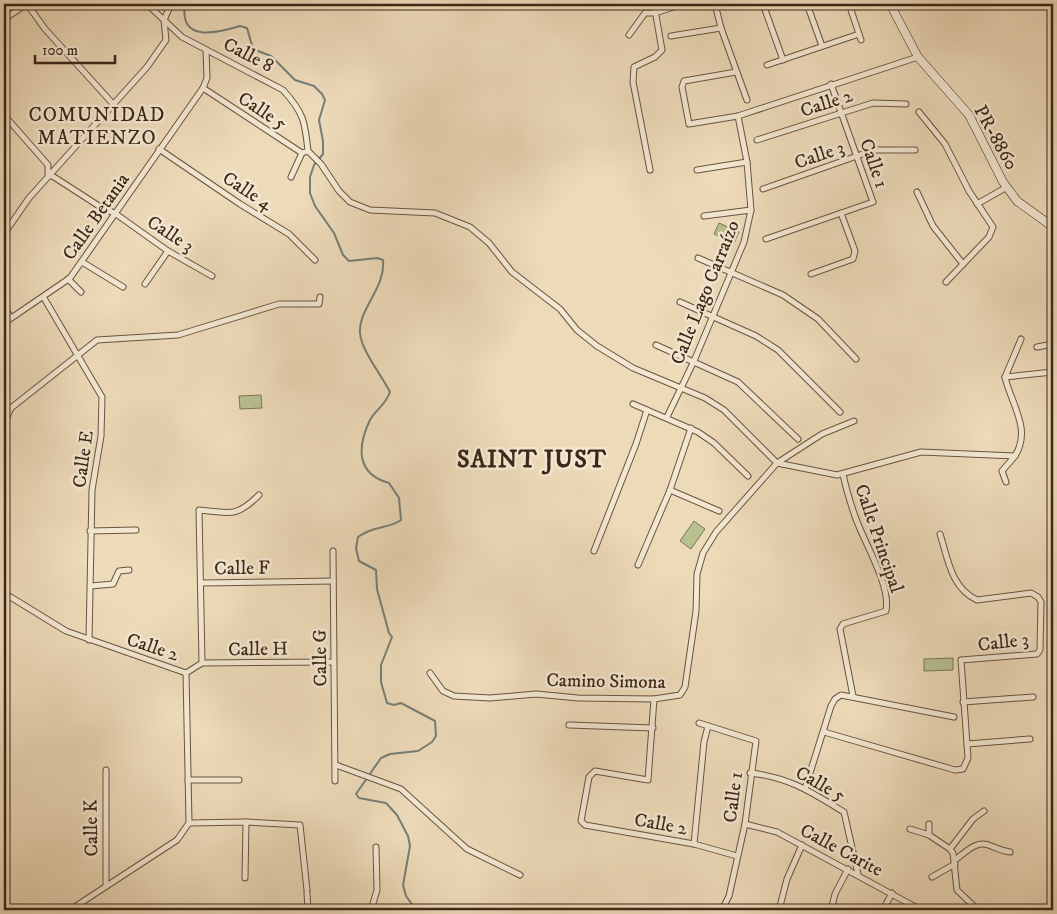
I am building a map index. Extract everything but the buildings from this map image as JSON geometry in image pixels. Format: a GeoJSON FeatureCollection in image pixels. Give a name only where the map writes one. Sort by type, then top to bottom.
{"type":"FeatureCollection","features":[{"type":"Feature","properties":{"kind":"street"},"geometry":{"type":"LineString","coordinates":[[4,19],[27,4],[45,29],[114,105]]}},
{"type":"Feature","properties":{"kind":"street","name":"Calle 8"},"geometry":{"type":"LineString","coordinates":[[147,4],[182,37],[283,90],[294,102],[304,120],[305,152]]}},
{"type":"Feature","properties":{"kind":"street"},"geometry":{"type":"LineString","coordinates":[[4,234],[48,176],[131,86],[166,40],[164,20],[171,4]]}},
{"type":"Feature","properties":{"kind":"street"},"geometry":{"type":"LineString","coordinates":[[650,170],[633,82],[634,67],[656,57],[662,50],[654,4]]}},
{"type":"Feature","properties":{"kind":"street"},"geometry":{"type":"LineString","coordinates":[[629,35],[645,13],[655,13],[683,4]]}},
{"type":"Feature","properties":{"kind":"street"},"geometry":{"type":"LineString","coordinates":[[763,4],[783,60]]}},
{"type":"Feature","properties":{"kind":"street"},"geometry":{"type":"LineString","coordinates":[[807,4],[822,46]]}},
{"type":"Feature","properties":{"kind":"street"},"geometry":{"type":"LineString","coordinates":[[849,4],[861,40]]}},
{"type":"Feature","properties":{"kind":"street","name":"PR-8860"},"geometry":{"type":"LineString","coordinates":[[890,4],[918,57],[969,115],[1007,187],[1017,201],[1053,226]]}},
{"type":"Feature","properties":{"kind":"street"},"geometry":{"type":"LineString","coordinates":[[716,8],[736,72],[748,100]]}},
{"type":"Feature","properties":{"kind":"street"},"geometry":{"type":"LineString","coordinates":[[671,36],[721,28]]}},
{"type":"Feature","properties":{"kind":"street"},"geometry":{"type":"LineString","coordinates":[[767,66],[859,34]]}},
{"type":"Feature","properties":{"kind":"street","name":"Calle Betania"},"geometry":{"type":"LineString","coordinates":[[4,323],[44,298],[68,280],[82,262],[202,88],[207,78],[206,50]]}},
{"type":"Feature","properties":{"kind":"street"},"geometry":{"type":"LineString","coordinates":[[736,72],[684,81],[682,87],[689,124],[738,116],[918,57]]}},
{"type":"Feature","properties":{"kind":"street","name":"Calle 1"},"geometry":{"type":"LineString","coordinates":[[766,239],[873,202],[831,84]]}},
{"type":"Feature","properties":{"kind":"street","name":"Calle 5"},"geometry":{"type":"LineString","coordinates":[[202,88],[315,158],[339,191],[350,202],[370,210],[435,213],[470,227],[489,243],[512,272],[560,309],[577,330],[597,346],[633,368],[680,390],[705,398],[724,410],[776,463]]}},
{"type":"Feature","properties":{"kind":"street","name":"Calle 2"},"geometry":{"type":"LineString","coordinates":[[757,140],[873,103],[906,104]]}},
{"type":"Feature","properties":{"kind":"street"},"geometry":{"type":"LineString","coordinates":[[919,112],[944,144],[977,204],[993,227],[993,233],[946,282]]}},
{"type":"Feature","properties":{"kind":"street"},"geometry":{"type":"LineString","coordinates":[[4,115],[48,165],[48,176]]}},
{"type":"Feature","properties":{"kind":"street","name":"Calle Lago Carraízo"},"geometry":{"type":"LineString","coordinates":[[667,417],[694,361],[744,242],[751,210],[746,162],[738,116]]}},
{"type":"Feature","properties":{"kind":"street","name":"Calle 4"},"geometry":{"type":"LineString","coordinates":[[160,149],[240,204],[290,234],[315,260]]}},
{"type":"Feature","properties":{"kind":"street","name":"Calle 3"},"geometry":{"type":"LineString","coordinates":[[763,189],[874,150],[915,150]]}},
{"type":"Feature","properties":{"kind":"street"},"geometry":{"type":"LineString","coordinates":[[291,177],[305,152]]}},
{"type":"Feature","properties":{"kind":"street"},"geometry":{"type":"LineString","coordinates":[[697,170],[746,162]]}},
{"type":"Feature","properties":{"kind":"street","name":"Calle 3"},"geometry":{"type":"LineString","coordinates":[[48,176],[54,177],[99,206],[116,214],[168,250],[212,276]]}},
{"type":"Feature","properties":{"kind":"street"},"geometry":{"type":"LineString","coordinates":[[977,204],[1007,187]]}},
{"type":"Feature","properties":{"kind":"street"},"geometry":{"type":"LineString","coordinates":[[917,192],[933,226],[963,264]]}},
{"type":"Feature","properties":{"kind":"street"},"geometry":{"type":"LineString","coordinates":[[704,216],[751,210]]}},
{"type":"Feature","properties":{"kind":"street"},"geometry":{"type":"LineString","coordinates":[[811,274],[853,259],[855,252],[841,213]]}},
{"type":"Feature","properties":{"kind":"street"},"geometry":{"type":"LineString","coordinates":[[145,284],[168,250]]}},
{"type":"Feature","properties":{"kind":"street"},"geometry":{"type":"LineString","coordinates":[[698,258],[783,295],[818,319],[856,359]]}},
{"type":"Feature","properties":{"kind":"street"},"geometry":{"type":"LineString","coordinates":[[82,262],[123,287]]}},
{"type":"Feature","properties":{"kind":"street"},"geometry":{"type":"LineString","coordinates":[[68,280],[81,292]]}},
{"type":"Feature","properties":{"kind":"street"},"geometry":{"type":"LineString","coordinates":[[6,432],[6,419],[11,408],[97,340],[178,335],[279,304],[319,304],[320,297]]}},
{"type":"Feature","properties":{"kind":"street","name":"Calle E"},"geometry":{"type":"LineString","coordinates":[[44,298],[102,397],[101,436],[92,490],[89,640]]}},
{"type":"Feature","properties":{"kind":"street"},"geometry":{"type":"LineString","coordinates":[[680,302],[756,336],[778,350],[840,412]]}},
{"type":"Feature","properties":{"kind":"street"},"geometry":{"type":"LineString","coordinates":[[4,307],[11,318]]}},
{"type":"Feature","properties":{"kind":"street"},"geometry":{"type":"LineString","coordinates":[[1006,482],[1002,471],[1015,456],[1022,438],[1019,412],[1008,392],[1005,377],[1021,339]]}},
{"type":"Feature","properties":{"kind":"street"},"geometry":{"type":"LineString","coordinates":[[1037,347],[1053,344]]}},
{"type":"Feature","properties":{"kind":"street"},"geometry":{"type":"LineString","coordinates":[[656,345],[738,382],[798,439]]}},
{"type":"Feature","properties":{"kind":"street"},"geometry":{"type":"LineString","coordinates":[[1005,377],[1053,372]]}},
{"type":"Feature","properties":{"kind":"street"},"geometry":{"type":"LineString","coordinates":[[633,404],[691,428],[714,443],[748,476]]}},
{"type":"Feature","properties":{"kind":"street"},"geometry":{"type":"LineString","coordinates":[[594,551],[636,444],[647,410]]}},
{"type":"Feature","properties":{"kind":"street","name":"Camino Simona"},"geometry":{"type":"LineString","coordinates":[[430,673],[443,691],[454,696],[490,698],[536,694],[578,698],[654,699],[680,695],[685,687],[696,611],[697,574],[702,553],[716,532],[776,463],[822,434],[854,421]]}},
{"type":"Feature","properties":{"kind":"street"},"geometry":{"type":"LineString","coordinates":[[638,565],[670,490],[691,428]]}},
{"type":"Feature","properties":{"kind":"street"},"geometry":{"type":"LineString","coordinates":[[776,463],[831,474],[843,474],[921,452],[1015,456]]}},
{"type":"Feature","properties":{"kind":"street","name":"Calle Principal"},"geometry":{"type":"LineString","coordinates":[[843,474],[856,518],[879,573],[888,604],[886,611],[843,624],[840,629],[853,696]]}},
{"type":"Feature","properties":{"kind":"street"},"geometry":{"type":"LineString","coordinates":[[670,490],[719,511]]}},
{"type":"Feature","properties":{"kind":"street"},"geometry":{"type":"LineString","coordinates":[[202,583],[199,510],[227,513],[242,511],[259,495]]}},
{"type":"Feature","properties":{"kind":"street"},"geometry":{"type":"LineString","coordinates":[[90,531],[136,530]]}},
{"type":"Feature","properties":{"kind":"street","name":"Calle 3"},"geometry":{"type":"LineString","coordinates":[[824,732],[954,770],[963,769],[968,758],[961,660],[1037,654],[1040,650],[1041,602],[1038,597],[1031,593],[977,600],[969,596],[956,583],[940,534]]}},
{"type":"Feature","properties":{"kind":"street","name":"Calle G"},"geometry":{"type":"LineString","coordinates":[[333,551],[336,781]]}},
{"type":"Feature","properties":{"kind":"street"},"geometry":{"type":"LineString","coordinates":[[90,586],[113,584],[120,571],[129,570]]}},
{"type":"Feature","properties":{"kind":"street","name":"Calle F"},"geometry":{"type":"LineString","coordinates":[[202,663],[202,583],[333,581]]}},
{"type":"Feature","properties":{"kind":"street","name":"Calle 2"},"geometry":{"type":"LineString","coordinates":[[4,593],[66,631],[186,673],[189,823]]}},
{"type":"Feature","properties":{"kind":"street","name":"Calle H"},"geometry":{"type":"LineString","coordinates":[[186,673],[202,663],[333,662]]}},
{"type":"Feature","properties":{"kind":"street"},"geometry":{"type":"LineString","coordinates":[[805,789],[835,699],[842,695],[954,717]]}},
{"type":"Feature","properties":{"kind":"street"},"geometry":{"type":"LineString","coordinates":[[963,702],[1033,697]]}},
{"type":"Feature","properties":{"kind":"street"},"geometry":{"type":"LineString","coordinates":[[569,725],[653,728],[654,699]]}},
{"type":"Feature","properties":{"kind":"street"},"geometry":{"type":"LineString","coordinates":[[694,844],[704,742],[708,726],[698,723]]}},
{"type":"Feature","properties":{"kind":"street","name":"Calle 1"},"geometry":{"type":"LineString","coordinates":[[708,726],[756,741],[750,773],[745,824],[736,856],[729,896],[722,910]]}},
{"type":"Feature","properties":{"kind":"street","name":"Calle 2"},"geometry":{"type":"LineString","coordinates":[[653,728],[648,780],[594,771],[588,777],[581,821],[586,825],[694,844],[736,856]]}},
{"type":"Feature","properties":{"kind":"street"},"geometry":{"type":"LineString","coordinates":[[967,744],[1030,740]]}},
{"type":"Feature","properties":{"kind":"street"},"geometry":{"type":"LineString","coordinates":[[336,765],[401,789],[467,849],[520,875]]}},
{"type":"Feature","properties":{"kind":"street","name":"Calle K"},"geometry":{"type":"LineString","coordinates":[[106,770],[106,886]]}},
{"type":"Feature","properties":{"kind":"street","name":"Calle 5"},"geometry":{"type":"LineString","coordinates":[[750,773],[776,776],[805,789],[844,812],[858,874]]}},
{"type":"Feature","properties":{"kind":"street"},"geometry":{"type":"LineString","coordinates":[[188,780],[239,780]]}},
{"type":"Feature","properties":{"kind":"street"},"geometry":{"type":"LineString","coordinates":[[950,849],[973,819],[984,811]]}},
{"type":"Feature","properties":{"kind":"street"},"geometry":{"type":"LineString","coordinates":[[74,909],[177,840],[189,823],[246,822],[300,825],[308,910]]}},
{"type":"Feature","properties":{"kind":"street"},"geometry":{"type":"LineString","coordinates":[[245,878],[246,822]]}},
{"type":"Feature","properties":{"kind":"street","name":"Calle Carite"},"geometry":{"type":"LineString","coordinates":[[745,824],[777,832],[858,874],[921,910]]}},
{"type":"Feature","properties":{"kind":"street"},"geometry":{"type":"LineString","coordinates":[[929,824],[929,835]]}},
{"type":"Feature","properties":{"kind":"street"},"geometry":{"type":"LineString","coordinates":[[910,829],[929,835],[950,849],[955,862],[957,890],[978,910]]}},
{"type":"Feature","properties":{"kind":"street"},"geometry":{"type":"LineString","coordinates":[[932,877],[978,844],[1010,852]]}},
{"type":"Feature","properties":{"kind":"street"},"geometry":{"type":"LineString","coordinates":[[779,910],[786,879],[802,845]]}},
{"type":"Feature","properties":{"kind":"street"},"geometry":{"type":"LineString","coordinates":[[371,910],[377,890],[376,848]]}},
{"type":"Feature","properties":{"kind":"street"},"geometry":{"type":"LineString","coordinates":[[831,910],[835,894],[848,869]]}},
{"type":"Feature","properties":{"kind":"street"},"geometry":{"type":"LineString","coordinates":[[883,910],[892,893]]}},
{"type":"Feature","properties":{"kind":"green space"},"geometry":{"type":"Polygon","coordinates":[[[719,223],[739,232],[734,243],[714,234],[719,223]]]}},
{"type":"Feature","properties":{"kind":"green space"},"geometry":{"type":"Polygon","coordinates":[[[261,395],[262,408],[240,409],[239,396],[261,395]]]}},
{"type":"Feature","properties":{"kind":"green space"},"geometry":{"type":"Polygon","coordinates":[[[694,521],[705,529],[691,549],[680,541],[694,521]]]}},
{"type":"Feature","properties":{"kind":"green space"},"geometry":{"type":"Polygon","coordinates":[[[953,658],[953,670],[924,671],[924,659],[953,658]]]}},
{"type":"Feature","properties":{"kind":"waterway"},"geometry":{"type":"LineString","coordinates":[[185,4],[185,16],[188,25],[194,30],[211,32],[240,26],[247,28],[253,49],[271,56],[295,80],[314,86],[322,94],[325,100],[319,120],[323,141],[323,154],[314,165],[310,177],[310,193],[315,206],[334,233],[343,255],[349,261],[377,258],[383,260],[380,280],[363,315],[360,333],[368,355],[390,392],[386,401],[370,420],[363,440],[362,458],[370,473],[378,479],[389,483],[399,498],[401,520],[364,533],[358,537],[356,548],[359,561],[376,570],[377,589],[389,633],[392,637],[381,665],[381,682],[387,703],[394,705],[401,703],[435,721],[436,736],[432,742],[418,751],[390,754],[381,758],[356,794],[359,798],[386,803],[397,815],[408,836],[410,846],[403,885],[406,896],[416,910]]}},
{"type":"Feature","properties":{"kind":"district","name":"COMUNIDAD MATIENZO"},"geometry":{"type":"Point","coordinates":[97,126]}},
{"type":"Feature","properties":{"kind":"district","name":"SAINT JUST"},"geometry":{"type":"Point","coordinates":[532,459]}}]}
